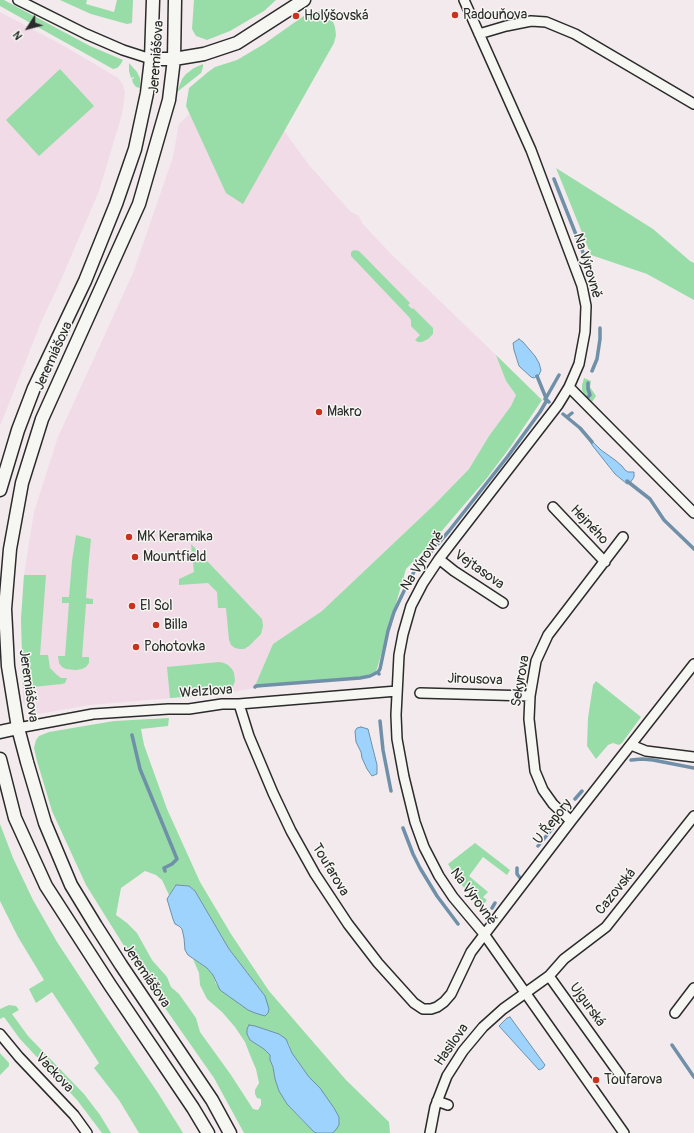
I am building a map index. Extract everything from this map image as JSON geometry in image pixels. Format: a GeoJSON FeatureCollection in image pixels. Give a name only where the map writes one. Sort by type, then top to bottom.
{"type":"FeatureCollection","features":[{"type":"Feature","properties":{"kind":"main road","name":"Jeremiášova"},"geometry":{"type":"LineString","coordinates":[[0,490],[18,430],[34,388],[85,281],[136,149],[147,93],[151,58],[153,0]]}},
{"type":"Feature","properties":{"kind":"main road","name":"Jeremiášova"},"geometry":{"type":"LineString","coordinates":[[175,0],[174,59],[169,100],[139,204],[42,419],[22,483],[10,549],[5,609],[8,666],[18,728],[26,762],[45,823],[71,885],[120,965],[212,1100],[230,1133]]}},
{"type":"Feature","properties":{"kind":"main road"},"geometry":{"type":"LineString","coordinates":[[151,58],[174,59],[209,53],[237,44],[304,0]]}},
{"type":"Feature","properties":{"kind":"main road"},"geometry":{"type":"LineString","coordinates":[[0,732],[18,728]]}},
{"type":"Feature","properties":{"kind":"main road"},"geometry":{"type":"LineString","coordinates":[[0,759],[15,818],[46,886],[110,985],[194,1108],[208,1133]]}},
{"type":"Feature","properties":{"kind":"street"},"geometry":{"type":"LineString","coordinates":[[18,0],[86,34],[123,50],[151,58]]}},
{"type":"Feature","properties":{"kind":"street","name":"Na Výrovně"},"geometry":{"type":"LineString","coordinates":[[464,0],[531,150],[582,286],[586,306],[585,332],[579,364],[570,387],[558,406],[439,559],[423,582],[411,606],[399,655],[396,715],[397,739],[404,777],[417,828],[424,847],[449,892],[484,934],[624,1133]]}},
{"type":"Feature","properties":{"kind":"street"},"geometry":{"type":"LineString","coordinates":[[479,34],[506,26],[531,21],[546,22],[575,34],[694,104]]}},
{"type":"Feature","properties":{"kind":"street"},"geometry":{"type":"LineString","coordinates":[[570,387],[694,513]]}},
{"type":"Feature","properties":{"kind":"street","name":"Hejného"},"geometry":{"type":"LineString","coordinates":[[553,507],[605,562]]}},
{"type":"Feature","properties":{"kind":"street","name":"Sekyrova"},"geometry":{"type":"LineString","coordinates":[[571,821],[553,804],[543,790],[535,771],[529,719],[530,696],[536,661],[548,635],[623,537]]}},
{"type":"Feature","properties":{"kind":"street","name":"Vejtasova"},"geometry":{"type":"LineString","coordinates":[[439,559],[503,604]]}},
{"type":"Feature","properties":{"kind":"street","name":"U Řepory"},"geometry":{"type":"LineString","coordinates":[[444,1002],[451,994],[470,954],[484,934],[694,664]]}},
{"type":"Feature","properties":{"kind":"street","name":"Welzlova"},"geometry":{"type":"LineString","coordinates":[[18,728],[93,714],[189,708],[222,704],[239,704],[397,691]]}},
{"type":"Feature","properties":{"kind":"street","name":"Jirousova"},"geometry":{"type":"LineString","coordinates":[[420,693],[530,696]]}},
{"type":"Feature","properties":{"kind":"street","name":"Toufarova"},"geometry":{"type":"LineString","coordinates":[[239,704],[249,736],[282,812],[307,860],[339,911],[378,963],[414,1003],[423,1009],[431,1009],[438,1007],[444,1002]]}},
{"type":"Feature","properties":{"kind":"street"},"geometry":{"type":"LineString","coordinates":[[632,745],[646,751],[694,757]]}},
{"type":"Feature","properties":{"kind":"street","name":"Cazovská"},"geometry":{"type":"LineString","coordinates":[[548,976],[564,959],[606,927],[694,816]]}},
{"type":"Feature","properties":{"kind":"street"},"geometry":{"type":"LineString","coordinates":[[525,993],[548,976]]}},
{"type":"Feature","properties":{"kind":"street","name":"Ujgurská"},"geometry":{"type":"LineString","coordinates":[[548,976],[620,1074]]}},
{"type":"Feature","properties":{"kind":"street"},"geometry":{"type":"LineString","coordinates":[[675,1013],[694,988]]}},
{"type":"Feature","properties":{"kind":"street","name":"Hasilova"},"geometry":{"type":"LineString","coordinates":[[430,1133],[435,1107],[447,1076],[463,1051],[483,1027],[503,1009],[525,993]]}},
{"type":"Feature","properties":{"kind":"street","name":"Vackova"},"geometry":{"type":"LineString","coordinates":[[0,1034],[19,1057],[74,1115],[87,1133]]}},
{"type":"Feature","properties":{"kind":"street"},"geometry":{"type":"LineString","coordinates":[[437,1101],[448,1105]]}},
{"type":"Feature","properties":{"kind":"shaded area"},"geometry":{"type":"Polygon","coordinates":[[[0,12],[64,46],[118,78],[123,85],[125,93],[122,114],[99,191],[61,280],[42,320],[0,426],[0,12]]]}},
{"type":"Feature","properties":{"kind":"shaded area"},"geometry":{"type":"Polygon","coordinates":[[[246,59],[282,128],[309,165],[350,211],[359,216],[362,223],[390,253],[496,355],[506,381],[516,395],[511,406],[489,436],[469,469],[434,505],[322,611],[273,644],[254,688],[220,694],[90,705],[38,714],[31,712],[23,702],[21,619],[24,575],[34,512],[58,437],[133,273],[173,157],[179,124],[246,59]]]}},
{"type":"Feature","properties":{"kind":"green space"},"geometry":{"type":"Polygon","coordinates":[[[0,0],[4,0],[90,46],[123,60],[117,68],[113,69],[0,6],[0,0]]]}},
{"type":"Feature","properties":{"kind":"green space"},"geometry":{"type":"Polygon","coordinates":[[[60,0],[87,0],[86,4],[114,12],[117,0],[133,0],[132,23],[127,24],[91,14],[60,0]]]}},
{"type":"Feature","properties":{"kind":"green space"},"geometry":{"type":"Polygon","coordinates":[[[194,0],[276,0],[264,11],[230,31],[207,40],[196,36],[192,29],[194,0]]]}},
{"type":"Feature","properties":{"kind":"green space"},"geometry":{"type":"Polygon","coordinates":[[[317,11],[328,14],[332,19],[336,35],[334,43],[243,204],[226,193],[186,106],[189,88],[215,67],[237,60],[264,44],[305,15],[310,12],[317,11]]]}},
{"type":"Feature","properties":{"kind":"green space"},"geometry":{"type":"Polygon","coordinates":[[[129,63],[140,78],[140,88],[136,87],[133,83],[132,79],[134,77],[131,78],[129,63]]]}},
{"type":"Feature","properties":{"kind":"green space"},"geometry":{"type":"Polygon","coordinates":[[[203,64],[201,73],[177,92],[182,79],[186,74],[203,64]]]}},
{"type":"Feature","properties":{"kind":"green space"},"geometry":{"type":"Polygon","coordinates":[[[60,69],[94,106],[39,156],[6,120],[60,69]]]}},
{"type":"Feature","properties":{"kind":"green space"},"geometry":{"type":"Polygon","coordinates":[[[556,168],[653,229],[694,263],[694,300],[647,274],[591,255],[556,168]]]}},
{"type":"Feature","properties":{"kind":"green space"},"geometry":{"type":"Polygon","coordinates":[[[354,250],[359,251],[410,303],[408,305],[433,328],[433,334],[428,339],[422,342],[415,340],[420,335],[411,326],[411,320],[409,317],[351,256],[351,252],[354,250]]]}},
{"type":"Feature","properties":{"kind":"green space"},"geometry":{"type":"Polygon","coordinates":[[[496,355],[542,400],[487,478],[434,540],[406,569],[376,672],[351,680],[315,680],[254,688],[273,644],[322,611],[434,505],[469,469],[489,436],[511,406],[516,395],[506,381],[496,355]]]}},
{"type":"Feature","properties":{"kind":"green space"},"geometry":{"type":"Polygon","coordinates":[[[584,378],[591,381],[590,387],[596,396],[592,402],[582,390],[584,378]]]}},
{"type":"Feature","properties":{"kind":"green space"},"geometry":{"type":"Polygon","coordinates":[[[76,535],[91,539],[86,598],[93,599],[93,604],[86,604],[82,657],[89,657],[89,663],[86,667],[76,670],[62,667],[59,663],[58,656],[65,656],[69,603],[62,603],[62,597],[69,597],[76,535]]]}},
{"type":"Feature","properties":{"kind":"green space"},"geometry":{"type":"Polygon","coordinates":[[[191,544],[262,619],[263,626],[261,634],[244,649],[235,648],[231,645],[229,640],[226,608],[218,608],[217,592],[208,583],[179,585],[179,579],[194,572],[191,544]]]}},
{"type":"Feature","properties":{"kind":"green space"},"geometry":{"type":"Polygon","coordinates":[[[24,575],[46,575],[40,655],[48,655],[50,668],[61,678],[67,678],[65,683],[23,688],[21,619],[24,575]]]}},
{"type":"Feature","properties":{"kind":"green space"},"geometry":{"type":"Polygon","coordinates":[[[219,662],[228,665],[234,673],[235,681],[233,686],[226,693],[170,698],[167,667],[219,662]]]}},
{"type":"Feature","properties":{"kind":"green space"},"geometry":{"type":"Polygon","coordinates":[[[596,681],[641,717],[622,743],[619,745],[613,743],[608,745],[596,759],[587,746],[588,718],[593,685],[596,681]]]}},
{"type":"Feature","properties":{"kind":"green space"},"geometry":{"type":"Polygon","coordinates":[[[169,718],[168,726],[141,729],[144,745],[167,809],[200,882],[231,934],[269,991],[346,1080],[389,1122],[390,1133],[332,1133],[335,1131],[320,1088],[309,1077],[292,1053],[289,1044],[279,1034],[255,1026],[247,1029],[247,1034],[250,1040],[270,1055],[270,1060],[279,1091],[287,1104],[314,1132],[317,1133],[244,1133],[214,1078],[144,978],[86,885],[52,811],[34,748],[36,740],[39,736],[49,732],[114,721],[169,718]],[[145,871],[121,888],[116,915],[137,933],[152,960],[167,977],[171,987],[179,994],[196,1018],[200,1032],[253,1109],[258,1110],[261,1105],[261,1099],[257,1098],[255,1090],[259,1083],[256,1069],[245,1042],[222,1012],[207,999],[200,985],[199,973],[193,959],[207,968],[213,975],[216,984],[248,1010],[265,996],[229,949],[195,891],[189,886],[176,885],[169,895],[162,880],[156,875],[145,871]]]}},
{"type":"Feature","properties":{"kind":"green space"},"geometry":{"type":"Polygon","coordinates":[[[0,824],[13,858],[33,900],[57,942],[183,1133],[139,1133],[119,1100],[94,1068],[99,1063],[52,992],[36,1003],[29,989],[44,980],[18,937],[0,901],[0,824]]]}},
{"type":"Feature","properties":{"kind":"green space"},"geometry":{"type":"Polygon","coordinates":[[[475,843],[510,870],[507,875],[483,857],[469,876],[488,892],[483,897],[487,900],[481,907],[479,907],[458,880],[448,864],[475,843]]]}},
{"type":"Feature","properties":{"kind":"green space"},"geometry":{"type":"Polygon","coordinates":[[[9,1005],[16,1006],[19,1010],[12,1014],[28,1036],[84,1094],[100,1115],[111,1133],[102,1133],[77,1100],[20,1039],[4,1017],[0,1019],[0,1009],[9,1005]]]}},
{"type":"Feature","properties":{"kind":"green space"},"geometry":{"type":"Polygon","coordinates":[[[0,1053],[9,1063],[9,1066],[0,1075],[0,1053]]]}},
{"type":"Feature","properties":{"kind":"water"},"geometry":{"type":"Polygon","coordinates":[[[519,339],[535,356],[539,363],[541,370],[539,375],[534,378],[519,366],[513,343],[519,339]]]}},
{"type":"Feature","properties":{"kind":"water"},"geometry":{"type":"Polygon","coordinates":[[[589,439],[625,470],[628,472],[634,472],[634,477],[630,483],[627,484],[615,474],[589,439]]]}},
{"type":"Feature","properties":{"kind":"water"},"geometry":{"type":"Polygon","coordinates":[[[361,727],[368,729],[377,765],[377,774],[372,776],[367,769],[356,742],[355,731],[357,728],[361,727]]]}},
{"type":"Feature","properties":{"kind":"water"},"geometry":{"type":"Polygon","coordinates":[[[176,885],[189,886],[195,891],[229,949],[265,996],[269,1009],[265,1016],[248,1010],[220,990],[213,975],[207,968],[188,955],[185,950],[182,929],[175,924],[167,899],[176,885]]]}},
{"type":"Feature","properties":{"kind":"water"},"geometry":{"type":"Polygon","coordinates":[[[510,1017],[545,1065],[543,1068],[539,1070],[499,1026],[510,1017]]]}},
{"type":"Feature","properties":{"kind":"water"},"geometry":{"type":"Polygon","coordinates":[[[249,1025],[279,1034],[286,1039],[292,1053],[309,1077],[320,1088],[339,1117],[339,1125],[335,1131],[332,1133],[314,1132],[287,1104],[279,1091],[270,1060],[270,1055],[250,1040],[247,1034],[249,1025]]]}},
{"type":"Feature","properties":{"kind":"waterway"},"geometry":{"type":"LineString","coordinates":[[554,179],[588,265],[595,294]]}},
{"type":"Feature","properties":{"kind":"waterway"},"geometry":{"type":"LineString","coordinates":[[592,371],[597,359],[600,328]]}},
{"type":"Feature","properties":{"kind":"waterway"},"geometry":{"type":"LineString","coordinates":[[546,398],[559,375]]}},
{"type":"Feature","properties":{"kind":"waterway"},"geometry":{"type":"LineString","coordinates":[[537,376],[546,398],[545,399],[549,402]]}},
{"type":"Feature","properties":{"kind":"waterway"},"geometry":{"type":"LineString","coordinates":[[588,383],[590,395],[588,397]]}},
{"type":"Feature","properties":{"kind":"waterway"},"geometry":{"type":"LineString","coordinates":[[379,674],[378,672],[394,612],[415,570],[449,531],[508,456],[547,400]]}},
{"type":"Feature","properties":{"kind":"waterway"},"geometry":{"type":"LineString","coordinates":[[567,417],[572,413]]}},
{"type":"Feature","properties":{"kind":"waterway"},"geometry":{"type":"LineString","coordinates":[[563,414],[580,428],[592,442]]}},
{"type":"Feature","properties":{"kind":"waterway"},"geometry":{"type":"LineString","coordinates":[[627,481],[650,499],[664,520],[694,549]]}},
{"type":"Feature","properties":{"kind":"waterway"},"geometry":{"type":"LineString","coordinates":[[255,687],[360,678],[370,676],[378,672]]}},
{"type":"Feature","properties":{"kind":"waterway"},"geometry":{"type":"LineString","coordinates":[[380,721],[383,750],[391,791]]}},
{"type":"Feature","properties":{"kind":"waterway"},"geometry":{"type":"LineString","coordinates":[[132,735],[140,769],[177,859],[172,864],[164,868],[165,871]]}},
{"type":"Feature","properties":{"kind":"waterway"},"geometry":{"type":"LineString","coordinates":[[631,760],[653,760],[694,768]]}},
{"type":"Feature","properties":{"kind":"waterway"},"geometry":{"type":"LineString","coordinates":[[575,799],[582,791]]}},
{"type":"Feature","properties":{"kind":"waterway"},"geometry":{"type":"LineString","coordinates":[[403,828],[420,868],[437,896],[458,924]]}},
{"type":"Feature","properties":{"kind":"waterway"},"geometry":{"type":"LineString","coordinates":[[538,846],[552,829]]}},
{"type":"Feature","properties":{"kind":"waterway"},"geometry":{"type":"LineString","coordinates":[[517,868],[517,874],[521,879]]}},
{"type":"Feature","properties":{"kind":"waterway"},"geometry":{"type":"LineString","coordinates":[[492,908],[495,903]]}},
{"type":"Feature","properties":{"kind":"waterway"},"geometry":{"type":"LineString","coordinates":[[672,1045],[694,1077]]}},
{"type":"Feature","properties":{"kind":"place","name":"Radouňova"},"geometry":{"type":"Point","coordinates":[455,15]}},
{"type":"Feature","properties":{"kind":"place","name":"Holýšovská"},"geometry":{"type":"Point","coordinates":[296,16]}},
{"type":"Feature","properties":{"kind":"place","name":"Makro"},"geometry":{"type":"Point","coordinates":[319,412]}},
{"type":"Feature","properties":{"kind":"place","name":"MK Keramika"},"geometry":{"type":"Point","coordinates":[129,537]}},
{"type":"Feature","properties":{"kind":"place","name":"Mountfield"},"geometry":{"type":"Point","coordinates":[135,557]}},
{"type":"Feature","properties":{"kind":"place","name":"El Sol"},"geometry":{"type":"Point","coordinates":[132,606]}},
{"type":"Feature","properties":{"kind":"place","name":"Billa"},"geometry":{"type":"Point","coordinates":[156,625]}},
{"type":"Feature","properties":{"kind":"place","name":"Pohotovka"},"geometry":{"type":"Point","coordinates":[136,647]}},
{"type":"Feature","properties":{"kind":"place","name":"Toufarova"},"geometry":{"type":"Point","coordinates":[596,1080]}}]}
